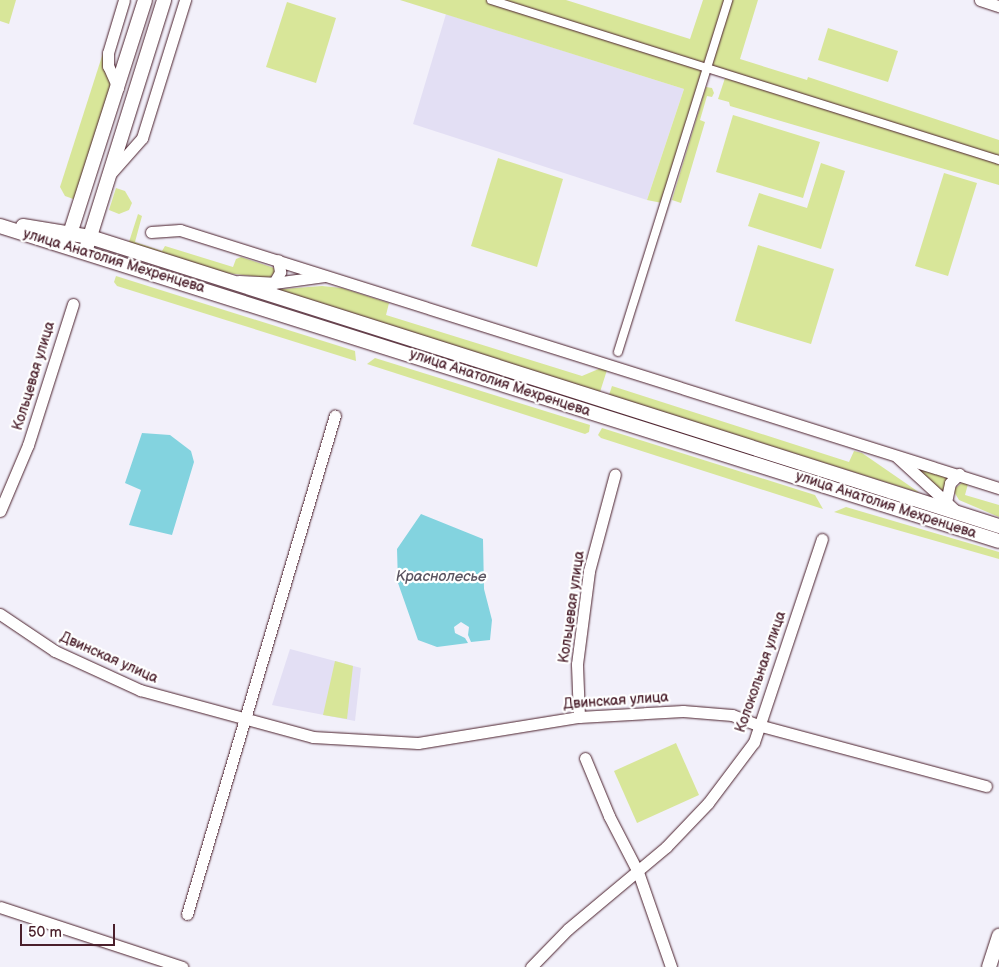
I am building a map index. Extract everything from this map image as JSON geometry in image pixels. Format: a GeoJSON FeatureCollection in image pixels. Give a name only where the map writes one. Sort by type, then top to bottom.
{"type":"FeatureCollection","features":[{"type":"Feature","properties":{"kind":"street"},"geometry":{"type":"LineString","coordinates":[[118,89],[108,66],[108,53],[124,0]]}},
{"type":"Feature","properties":{"kind":"street"},"geometry":{"type":"LineString","coordinates":[[65,245],[118,89],[145,0]]}},
{"type":"Feature","properties":{"kind":"street"},"geometry":{"type":"LineString","coordinates":[[85,251],[164,0]]}},
{"type":"Feature","properties":{"kind":"street"},"geometry":{"type":"LineString","coordinates":[[110,174],[142,138],[185,0]]}},
{"type":"Feature","properties":{"kind":"street"},"geometry":{"type":"LineString","coordinates":[[491,0],[999,160]]}},
{"type":"Feature","properties":{"kind":"street"},"geometry":{"type":"LineString","coordinates":[[618,352],[728,0]]}},
{"type":"Feature","properties":{"kind":"street"},"geometry":{"type":"LineString","coordinates":[[980,0],[999,6]]}},
{"type":"Feature","properties":{"kind":"street","name":"улица Анатолия Мехренцева"},"geometry":{"type":"LineString","coordinates":[[0,225],[71,232],[90,237],[999,526]]}},
{"type":"Feature","properties":{"kind":"street","name":"улица Анатолия Мехренцева"},"geometry":{"type":"LineString","coordinates":[[0,225],[999,541]]}},
{"type":"Feature","properties":{"kind":"street","name":"улица Анатолия Мехренцева"},"geometry":{"type":"LineString","coordinates":[[151,232],[180,230],[329,275],[999,488]]}},
{"type":"Feature","properties":{"kind":"street"},"geometry":{"type":"LineString","coordinates":[[274,283],[280,272],[278,260]]}},
{"type":"Feature","properties":{"kind":"street","name":"улица Анатолия Мехренцева"},"geometry":{"type":"LineString","coordinates":[[228,280],[274,283],[329,275]]}},
{"type":"Feature","properties":{"kind":"street","name":"Кольцевая улица"},"geometry":{"type":"LineString","coordinates":[[0,512],[28,445],[73,304]]}},
{"type":"Feature","properties":{"kind":"street"},"geometry":{"type":"LineString","coordinates":[[186,914],[335,415]]}},
{"type":"Feature","properties":{"kind":"street","name":"улица Анатолия Мехренцева"},"geometry":{"type":"LineString","coordinates":[[894,454],[958,513]]}},
{"type":"Feature","properties":{"kind":"street","name":"Кольцевая улица"},"geometry":{"type":"LineString","coordinates":[[579,717],[577,664],[590,571],[615,474]]}},
{"type":"Feature","properties":{"kind":"street","name":"улица Анатолия Мехренцева"},"geometry":{"type":"LineString","coordinates":[[946,502],[950,483],[959,474]]}},
{"type":"Feature","properties":{"kind":"street","name":"Колокольная улица"},"geometry":{"type":"LineString","coordinates":[[531,967],[568,929],[638,872],[708,803],[754,742],[758,725],[822,539]]}},
{"type":"Feature","properties":{"kind":"street","name":"Двинская улица"},"geometry":{"type":"LineString","coordinates":[[0,614],[55,652],[140,690],[244,720],[313,737],[418,743],[579,717],[683,711],[732,715],[758,725],[986,786]]}},
{"type":"Feature","properties":{"kind":"street"},"geometry":{"type":"LineString","coordinates":[[585,758],[609,816],[638,872],[671,967]]}},
{"type":"Feature","properties":{"kind":"street"},"geometry":{"type":"LineString","coordinates":[[0,907],[182,967]]}},
{"type":"Feature","properties":{"kind":"street"},"geometry":{"type":"LineString","coordinates":[[989,967],[999,936]]}},
{"type":"Feature","properties":{"kind":"shaded area"},"geometry":{"type":"Polygon","coordinates":[[[446,14],[684,89],[647,200],[413,124],[446,14]]]}},
{"type":"Feature","properties":{"kind":"shaded area"},"geometry":{"type":"Polygon","coordinates":[[[290,649],[361,668],[355,721],[272,705],[290,649]]]}},
{"type":"Feature","properties":{"kind":"green space"},"geometry":{"type":"Polygon","coordinates":[[[0,0],[16,0],[9,24],[0,21],[0,0]]]}},
{"type":"Feature","properties":{"kind":"green space"},"geometry":{"type":"Polygon","coordinates":[[[400,0],[566,0],[690,39],[703,0],[758,0],[740,59],[807,80],[808,77],[999,140],[999,185],[730,106],[729,102],[718,99],[725,78],[734,81],[735,75],[705,65],[662,203],[647,200],[684,89],[400,0]]]}},
{"type":"Feature","properties":{"kind":"green space"},"geometry":{"type":"Polygon","coordinates":[[[287,2],[336,18],[316,83],[266,67],[287,2]]]}},
{"type":"Feature","properties":{"kind":"green space"},"geometry":{"type":"Polygon","coordinates":[[[828,28],[898,51],[888,82],[818,60],[828,28]]]}},
{"type":"Feature","properties":{"kind":"green space"},"geometry":{"type":"Polygon","coordinates":[[[103,53],[112,85],[76,200],[65,196],[60,187],[103,53]]]}},
{"type":"Feature","properties":{"kind":"green space"},"geometry":{"type":"Polygon","coordinates":[[[706,87],[712,88],[714,93],[712,97],[707,96],[700,120],[705,122],[681,203],[672,200],[706,87]]]}},
{"type":"Feature","properties":{"kind":"green space"},"geometry":{"type":"Polygon","coordinates":[[[733,115],[820,142],[803,198],[716,172],[733,115]]]}},
{"type":"Feature","properties":{"kind":"green space"},"geometry":{"type":"Polygon","coordinates":[[[498,158],[563,179],[537,267],[471,246],[498,158]]]}},
{"type":"Feature","properties":{"kind":"green space"},"geometry":{"type":"Polygon","coordinates":[[[821,163],[845,171],[821,249],[748,226],[759,193],[807,208],[821,163]]]}},
{"type":"Feature","properties":{"kind":"green space"},"geometry":{"type":"Polygon","coordinates":[[[944,173],[977,183],[948,276],[915,266],[944,173]]]}},
{"type":"Feature","properties":{"kind":"green space"},"geometry":{"type":"Polygon","coordinates":[[[116,188],[125,191],[132,203],[129,210],[119,214],[109,210],[116,188]]]}},
{"type":"Feature","properties":{"kind":"green space"},"geometry":{"type":"Polygon","coordinates":[[[138,214],[142,216],[135,242],[162,251],[165,246],[233,267],[236,259],[241,257],[274,268],[275,272],[270,278],[209,271],[128,245],[138,214]]]}},
{"type":"Feature","properties":{"kind":"green space"},"geometry":{"type":"Polygon","coordinates":[[[758,245],[834,269],[811,344],[735,321],[758,245]]]}},
{"type":"Feature","properties":{"kind":"green space"},"geometry":{"type":"Polygon","coordinates":[[[116,276],[355,351],[356,361],[117,286],[114,282],[116,276]]]}},
{"type":"Feature","properties":{"kind":"green space"},"geometry":{"type":"Polygon","coordinates":[[[322,286],[342,288],[389,303],[386,315],[582,376],[601,368],[607,370],[600,392],[270,290],[322,286]]]}},
{"type":"Feature","properties":{"kind":"green space"},"geometry":{"type":"Polygon","coordinates":[[[375,358],[590,425],[589,432],[585,434],[367,364],[375,358]]]}},
{"type":"Feature","properties":{"kind":"green space"},"geometry":{"type":"Polygon","coordinates":[[[612,386],[849,462],[854,451],[862,453],[920,493],[609,395],[612,386]]]}},
{"type":"Feature","properties":{"kind":"green space"},"geometry":{"type":"Polygon","coordinates":[[[602,428],[815,495],[823,509],[601,438],[598,435],[602,428]]]}},
{"type":"Feature","properties":{"kind":"green space"},"geometry":{"type":"Polygon","coordinates":[[[907,462],[952,475],[942,493],[907,462]]]}},
{"type":"Feature","properties":{"kind":"green space"},"geometry":{"type":"Polygon","coordinates":[[[963,482],[968,484],[965,495],[999,505],[999,517],[959,500],[953,490],[963,482]]]}},
{"type":"Feature","properties":{"kind":"green space"},"geometry":{"type":"Polygon","coordinates":[[[846,507],[999,552],[999,559],[834,512],[846,507]]]}},
{"type":"Feature","properties":{"kind":"green space"},"geometry":{"type":"Polygon","coordinates":[[[335,661],[353,666],[347,719],[323,715],[335,661]]]}},
{"type":"Feature","properties":{"kind":"green space"},"geometry":{"type":"Polygon","coordinates":[[[676,743],[699,795],[637,823],[614,771],[676,743]]]}},
{"type":"Feature","properties":{"kind":"water"},"geometry":{"type":"Polygon","coordinates":[[[142,433],[170,435],[191,451],[194,462],[172,535],[129,525],[141,490],[125,483],[142,433]]]}},
{"type":"Feature","properties":{"kind":"water","name":"Краснолесье"},"geometry":{"type":"Polygon","coordinates":[[[421,514],[483,539],[484,589],[492,620],[490,640],[471,642],[468,635],[469,627],[461,622],[454,627],[455,633],[465,638],[468,643],[437,647],[418,640],[398,583],[397,549],[421,514]]]}}]}
